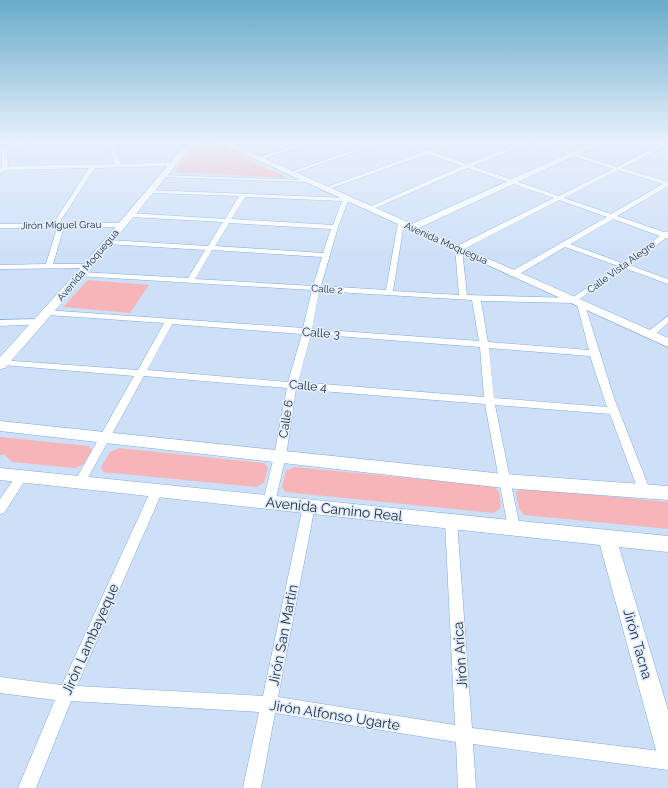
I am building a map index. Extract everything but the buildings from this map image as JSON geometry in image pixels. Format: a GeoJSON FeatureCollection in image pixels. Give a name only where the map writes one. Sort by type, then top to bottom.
{"type":"FeatureCollection","features":[{"type":"Feature","properties":{"kind":"street"},"geometry":{"type":"LineString","coordinates":[[49,266],[58,225],[85,180]]}},
{"type":"Feature","properties":{"kind":"street","name":"Avenida Moquegua"},"geometry":{"type":"LineString","coordinates":[[1,363],[48,312],[160,180]]}},
{"type":"Feature","properties":{"kind":"street"},"geometry":{"type":"LineString","coordinates":[[324,189],[350,180]]}},
{"type":"Feature","properties":{"kind":"street"},"geometry":{"type":"LineString","coordinates":[[369,209],[436,180]]}},
{"type":"Feature","properties":{"kind":"street"},"geometry":{"type":"LineString","coordinates":[[505,180],[610,217],[667,235]]}},
{"type":"Feature","properties":{"kind":"street"},"geometry":{"type":"LineString","coordinates":[[411,228],[516,180]]}},
{"type":"Feature","properties":{"kind":"street"},"geometry":{"type":"LineString","coordinates":[[463,297],[458,249],[595,180]]}},
{"type":"Feature","properties":{"kind":"street"},"geometry":{"type":"LineString","coordinates":[[655,180],[668,184]]}},
{"type":"Feature","properties":{"kind":"street","name":"Avenida Moquegua"},"geometry":{"type":"LineString","coordinates":[[307,181],[668,343]]}},
{"type":"Feature","properties":{"kind":"street"},"geometry":{"type":"LineString","coordinates":[[513,274],[668,184]]}},
{"type":"Feature","properties":{"kind":"street"},"geometry":{"type":"LineString","coordinates":[[150,191],[242,196],[346,198]]}},
{"type":"Feature","properties":{"kind":"street"},"geometry":{"type":"LineString","coordinates":[[190,280],[212,248],[242,196]]}},
{"type":"Feature","properties":{"kind":"street","name":"Calle 6"},"geometry":{"type":"LineString","coordinates":[[269,502],[280,456],[292,385],[307,332],[316,288],[335,227],[346,198]]}},
{"type":"Feature","properties":{"kind":"street"},"geometry":{"type":"LineString","coordinates":[[130,215],[335,227]]}},
{"type":"Feature","properties":{"kind":"street"},"geometry":{"type":"LineString","coordinates":[[389,293],[401,223]]}},
{"type":"Feature","properties":{"kind":"street","name":"Jirón Miguel Grau"},"geometry":{"type":"LineString","coordinates":[[0,226],[122,225]]}},
{"type":"Feature","properties":{"kind":"street","name":"Calle Vista Alegre"},"geometry":{"type":"LineString","coordinates":[[578,303],[624,266],[667,235]]}},
{"type":"Feature","properties":{"kind":"street"},"geometry":{"type":"LineString","coordinates":[[108,242],[327,255]]}},
{"type":"Feature","properties":{"kind":"street"},"geometry":{"type":"LineString","coordinates":[[565,244],[668,282]]}},
{"type":"Feature","properties":{"kind":"street","name":"Calle 2"},"geometry":{"type":"LineString","coordinates":[[4,267],[49,266],[190,280],[389,293],[578,303]]}},
{"type":"Feature","properties":{"kind":"street"},"geometry":{"type":"LineString","coordinates":[[0,275],[4,267]]}},
{"type":"Feature","properties":{"kind":"street"},"geometry":{"type":"LineString","coordinates":[[476,298],[484,345],[489,401],[514,528]]}},
{"type":"Feature","properties":{"kind":"street"},"geometry":{"type":"LineString","coordinates":[[578,303],[613,411],[644,490]]}},
{"type":"Feature","properties":{"kind":"street","name":"Calle 3"},"geometry":{"type":"LineString","coordinates":[[48,312],[595,353]]}},
{"type":"Feature","properties":{"kind":"street"},"geometry":{"type":"LineString","coordinates":[[649,335],[668,319]]}},
{"type":"Feature","properties":{"kind":"street"},"geometry":{"type":"LineString","coordinates":[[0,323],[39,322]]}},
{"type":"Feature","properties":{"kind":"street"},"geometry":{"type":"LineString","coordinates":[[80,482],[103,438],[169,322]]}},
{"type":"Feature","properties":{"kind":"street","name":"Calle 4"},"geometry":{"type":"LineString","coordinates":[[1,363],[613,411]]}},
{"type":"Feature","properties":{"kind":"street"},"geometry":{"type":"LineString","coordinates":[[0,426],[504,481],[644,490],[668,493]]}},
{"type":"Feature","properties":{"kind":"street","name":"Avenida Camino Real"},"geometry":{"type":"LineString","coordinates":[[0,474],[668,544]]}},
{"type":"Feature","properties":{"kind":"street"},"geometry":{"type":"LineString","coordinates":[[0,509],[22,476]]}},
{"type":"Feature","properties":{"kind":"street","name":"Jirón Lambayeque"},"geometry":{"type":"LineString","coordinates":[[27,788],[66,693],[157,490]]}},
{"type":"Feature","properties":{"kind":"street","name":"Jirón San Martin"},"geometry":{"type":"LineString","coordinates":[[252,788],[309,506]]}},
{"type":"Feature","properties":{"kind":"street","name":"Jirón Arica"},"geometry":{"type":"LineString","coordinates":[[451,521],[467,788]]}},
{"type":"Feature","properties":{"kind":"street","name":"Jirón Tacna"},"geometry":{"type":"LineString","coordinates":[[607,538],[668,750]]}},
{"type":"Feature","properties":{"kind":"street","name":"Jirón Alfonso Ugarte"},"geometry":{"type":"LineString","coordinates":[[0,685],[66,693],[269,704],[465,735],[668,760]]}},
{"type":"Feature","properties":{"kind":"lane"},"geometry":{"type":"LineString","coordinates":[[272,180],[307,181]]}},
{"type":"Feature","properties":{"kind":"shaded area"},"geometry":{"type":"Polygon","coordinates":[[[88,280],[149,285],[130,313],[63,307],[88,280]]]}},
{"type":"Feature","properties":{"kind":"shaded area"},"geometry":{"type":"Polygon","coordinates":[[[0,437],[89,446],[92,450],[84,464],[75,468],[12,462],[5,455],[0,455],[0,437]]]}},
{"type":"Feature","properties":{"kind":"shaded area"},"geometry":{"type":"Polygon","coordinates":[[[119,448],[264,463],[268,468],[264,483],[256,487],[103,472],[101,467],[110,452],[119,448]]]}},
{"type":"Feature","properties":{"kind":"shaded area"},"geometry":{"type":"Polygon","coordinates":[[[294,467],[493,486],[499,492],[501,508],[494,513],[285,492],[282,487],[286,471],[294,467]]]}},
{"type":"Feature","properties":{"kind":"shaded area"},"geometry":{"type":"Polygon","coordinates":[[[523,488],[668,502],[668,529],[524,515],[519,509],[516,492],[523,488]]]}}]}
